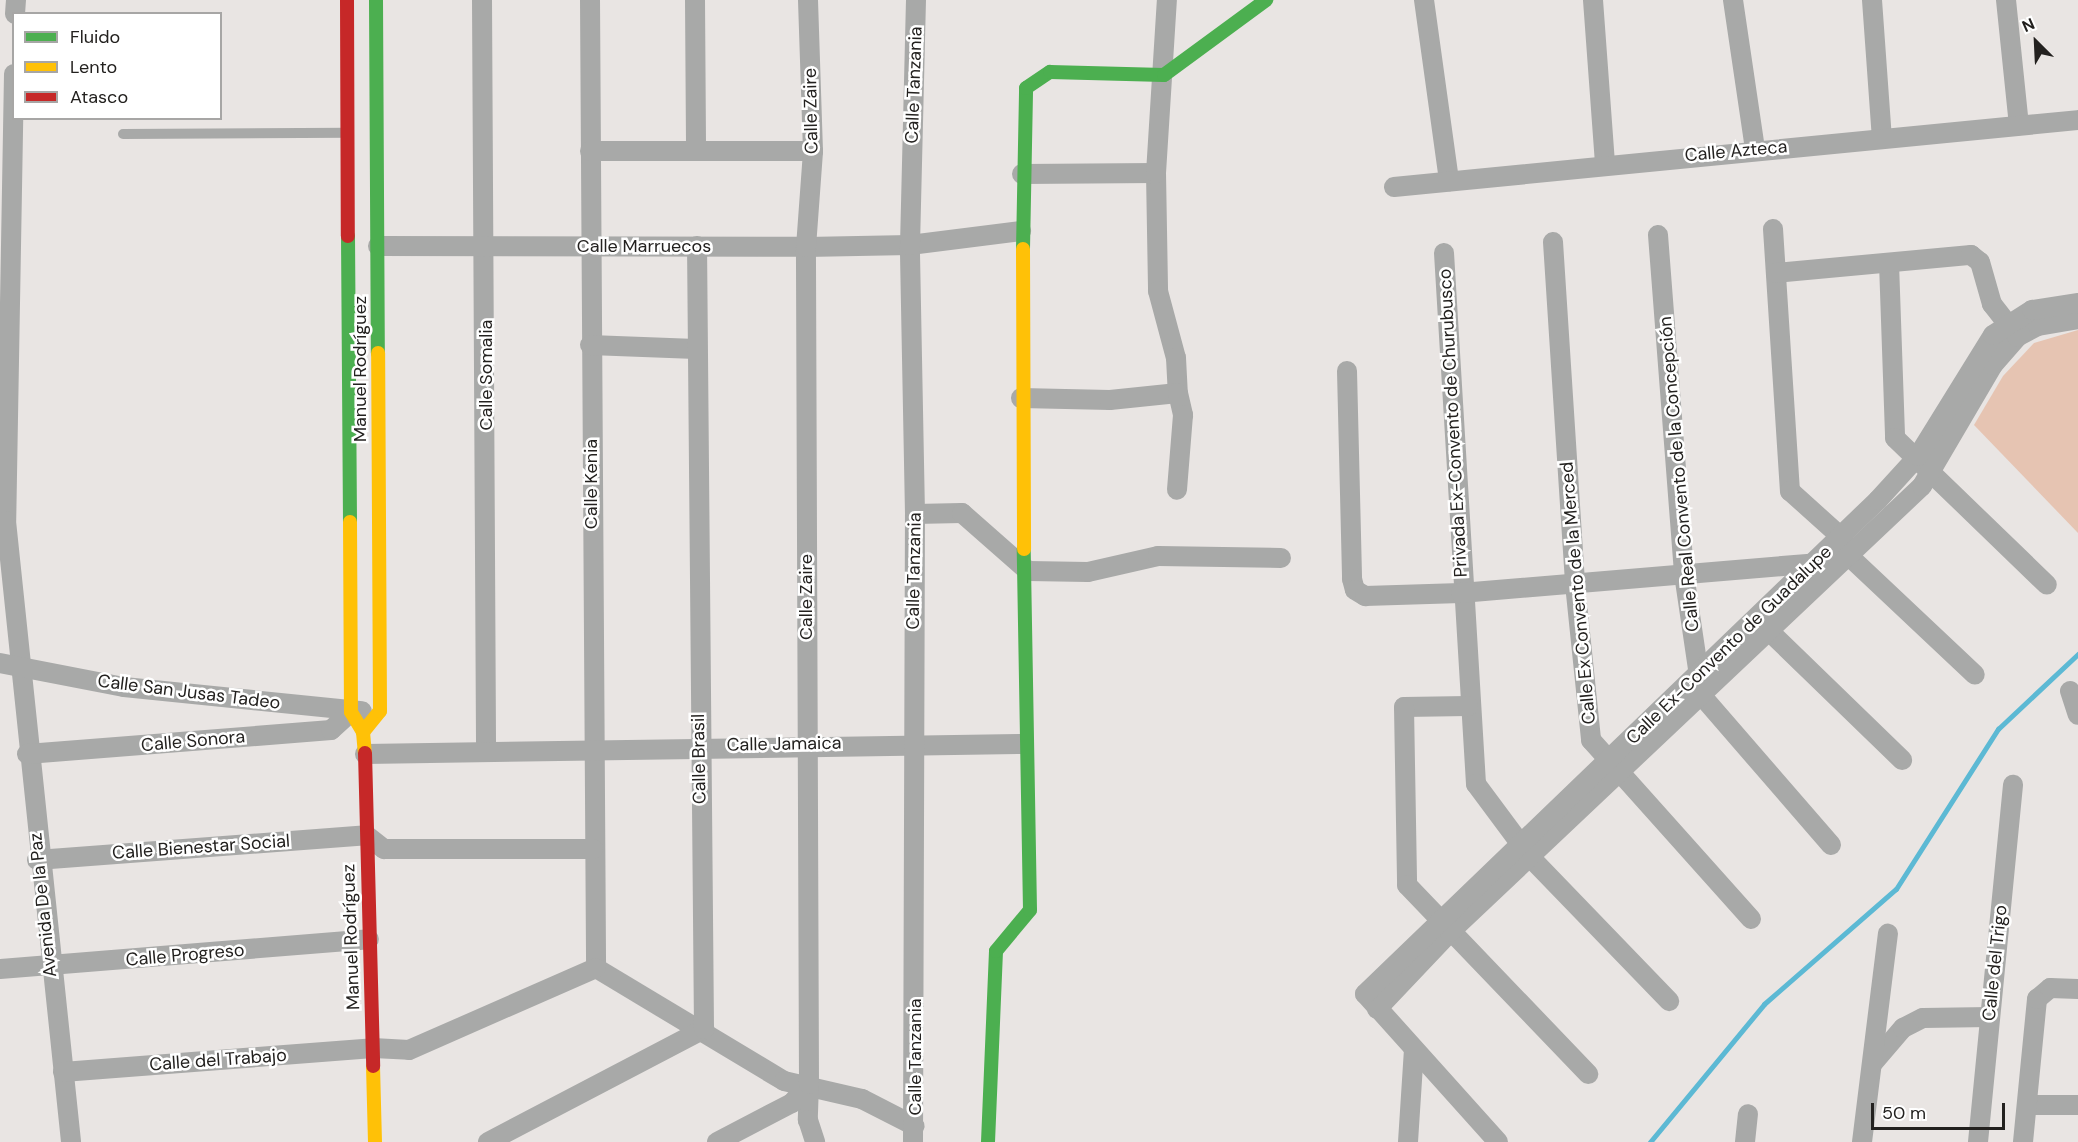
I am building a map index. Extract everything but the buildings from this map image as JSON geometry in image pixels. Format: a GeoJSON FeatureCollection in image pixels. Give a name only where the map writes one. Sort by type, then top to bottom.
{"type":"FeatureCollection","features":[{"type":"Feature","properties":{"kind":"street","name":"Manuel Rodríguez"},"geometry":{"type":"LineString","coordinates":[[347,0],[350,133],[351,711],[363,732],[365,754],[375,1142]]}},
{"type":"Feature","properties":{"kind":"street","name":"Manuel Rodríguez"},"geometry":{"type":"LineString","coordinates":[[376,0],[380,711]]}},
{"type":"Feature","properties":{"kind":"street","name":"Calle Somalia"},"geometry":{"type":"LineString","coordinates":[[482,0],[486,750]]}},
{"type":"Feature","properties":{"kind":"street","name":"Calle Kenia"},"geometry":{"type":"LineString","coordinates":[[590,0],[593,849],[597,968]]}},
{"type":"Feature","properties":{"kind":"street"},"geometry":{"type":"LineString","coordinates":[[695,0],[696,150]]}},
{"type":"Feature","properties":{"kind":"street","name":"Calle Zaire"},"geometry":{"type":"LineString","coordinates":[[808,0],[813,151],[806,247],[808,1120],[815,1142]]}},
{"type":"Feature","properties":{"kind":"street","name":"Calle Tanzania"},"geometry":{"type":"LineString","coordinates":[[914,1134],[912,742],[915,514],[910,245],[916,0]]}},
{"type":"Feature","properties":{"kind":"street"},"geometry":{"type":"LineString","coordinates":[[1167,0],[1156,173],[1158,291],[1176,358],[1178,393],[1183,415],[1177,490]]}},
{"type":"Feature","properties":{"kind":"street"},"geometry":{"type":"LineString","coordinates":[[988,1142],[996,951],[1030,910],[1023,744],[1028,571],[1021,398],[1021,231],[1026,88],[1050,72],[1126,78],[1164,75],[1266,0]]}},
{"type":"Feature","properties":{"kind":"street"},"geometry":{"type":"LineString","coordinates":[[1424,0],[1449,181]]}},
{"type":"Feature","properties":{"kind":"street"},"geometry":{"type":"LineString","coordinates":[[1593,0],[1605,164]]}},
{"type":"Feature","properties":{"kind":"street"},"geometry":{"type":"LineString","coordinates":[[1734,0],[1755,149]]}},
{"type":"Feature","properties":{"kind":"street"},"geometry":{"type":"LineString","coordinates":[[1872,0],[1882,138]]}},
{"type":"Feature","properties":{"kind":"street"},"geometry":{"type":"LineString","coordinates":[[2006,0],[2019,125]]}},
{"type":"Feature","properties":{"kind":"street","name":"Avenida De la Paz"},"geometry":{"type":"LineString","coordinates":[[12,120],[5,417],[9,665],[27,754],[37,860],[71,1142]]}},
{"type":"Feature","properties":{"kind":"street","name":"Calle Azteca"},"geometry":{"type":"LineString","coordinates":[[1394,187],[1755,149],[2078,120]]}},
{"type":"Feature","properties":{"kind":"street"},"geometry":{"type":"LineString","coordinates":[[590,151],[813,151]]}},
{"type":"Feature","properties":{"kind":"street"},"geometry":{"type":"LineString","coordinates":[[1022,174],[1156,173]]}},
{"type":"Feature","properties":{"kind":"street"},"geometry":{"type":"LineString","coordinates":[[1773,229],[1790,491],[1841,537],[1846,562],[1975,675]]}},
{"type":"Feature","properties":{"kind":"street","name":"Calle Marruecos"},"geometry":{"type":"LineString","coordinates":[[378,246],[806,247],[910,245],[1021,231]]}},
{"type":"Feature","properties":{"kind":"street","name":"Calle Real Convento de la Concepción"},"geometry":{"type":"LineString","coordinates":[[1658,235],[1684,574],[1702,696]]}},
{"type":"Feature","properties":{"kind":"street","name":"Calle Ex Convento de la Merced"},"geometry":{"type":"LineString","coordinates":[[1553,242],[1575,584],[1591,740],[1752,919]]}},
{"type":"Feature","properties":{"kind":"street","name":"Calle Brasil"},"geometry":{"type":"LineString","coordinates":[[697,246],[699,746],[704,1029]]}},
{"type":"Feature","properties":{"kind":"street","name":"Privada Ex-Convento de Churubusco"},"geometry":{"type":"LineString","coordinates":[[1444,253],[1461,593],[1468,706],[1476,784],[1526,852],[1669,1001]]}},
{"type":"Feature","properties":{"kind":"street"},"geometry":{"type":"LineString","coordinates":[[1776,273],[1971,255],[1980,262],[1992,304],[2013,330]]}},
{"type":"Feature","properties":{"kind":"street"},"geometry":{"type":"LineString","coordinates":[[1888,262],[1891,422],[1895,438],[1924,461],[2048,585]]}},
{"type":"Feature","properties":{"kind":"street","name":"Calle Ex-Convento de Guadalupe"},"geometry":{"type":"LineString","coordinates":[[1414,1050],[1371,1001],[1444,927],[1615,766],[1699,676],[1814,562],[1924,461],[1993,365],[2013,330],[2032,310],[2078,303]]}},
{"type":"Feature","properties":{"kind":"street","name":"Calle Ex-Convento de Guadalupe"},"geometry":{"type":"LineString","coordinates":[[2013,330],[2078,319]]}},
{"type":"Feature","properties":{"kind":"street"},"geometry":{"type":"LineString","coordinates":[[590,345],[696,349]]}},
{"type":"Feature","properties":{"kind":"street"},"geometry":{"type":"LineString","coordinates":[[1347,371],[1352,579],[1355,590],[1365,596],[1461,593],[1814,562],[1846,562]]}},
{"type":"Feature","properties":{"kind":"street"},"geometry":{"type":"LineString","coordinates":[[1021,398],[1110,399],[1178,393]]}},
{"type":"Feature","properties":{"kind":"street","name":"Calle Ex-Convento de Guadalupe"},"geometry":{"type":"LineString","coordinates":[[1615,766],[1702,696],[1846,562],[1922,486],[1924,461]]}},
{"type":"Feature","properties":{"kind":"street"},"geometry":{"type":"LineString","coordinates":[[915,514],[962,513],[1028,571],[1089,572],[1158,556],[1281,558]]}},
{"type":"Feature","properties":{"kind":"street"},"geometry":{"type":"LineString","coordinates":[[1767,609],[1770,632],[1902,760]]}},
{"type":"Feature","properties":{"kind":"street","name":"Calle San Jusas Tadeo"},"geometry":{"type":"LineString","coordinates":[[9,665],[124,687],[351,711],[380,711]]}},
{"type":"Feature","properties":{"kind":"street"},"geometry":{"type":"LineString","coordinates":[[2070,691],[2078,715]]}},
{"type":"Feature","properties":{"kind":"street"},"geometry":{"type":"LineString","coordinates":[[1702,696],[1830,845]]}},
{"type":"Feature","properties":{"kind":"street"},"geometry":{"type":"LineString","coordinates":[[1468,706],[1404,707],[1407,885],[1444,927],[1588,1074]]}},
{"type":"Feature","properties":{"kind":"street","name":"Calle Sonora"},"geometry":{"type":"LineString","coordinates":[[27,754],[331,730],[351,711]]}},
{"type":"Feature","properties":{"kind":"street"},"geometry":{"type":"LineString","coordinates":[[363,732],[380,711]]}},
{"type":"Feature","properties":{"kind":"street","name":"Calle Jamaica"},"geometry":{"type":"LineString","coordinates":[[365,754],[806,743],[1023,744]]}},
{"type":"Feature","properties":{"kind":"street","name":"Calle del Trigo"},"geometry":{"type":"LineString","coordinates":[[1978,1142],[2013,784]]}},
{"type":"Feature","properties":{"kind":"street"},"geometry":{"type":"LineString","coordinates":[[366,835],[384,849],[593,849]]}},
{"type":"Feature","properties":{"kind":"street","name":"Calle Bienestar Social"},"geometry":{"type":"LineString","coordinates":[[37,860],[366,835]]}},
{"type":"Feature","properties":{"kind":"street"},"geometry":{"type":"LineString","coordinates":[[1862,1142],[1888,934]]}},
{"type":"Feature","properties":{"kind":"street","name":"Calle Progreso"},"geometry":{"type":"LineString","coordinates":[[0,969],[50,967],[369,939]]}},
{"type":"Feature","properties":{"kind":"street"},"geometry":{"type":"LineString","coordinates":[[597,968],[704,1029],[784,1081],[809,1084],[862,1099],[914,1134]]}},
{"type":"Feature","properties":{"kind":"street","name":"Calle del Trabajo"},"geometry":{"type":"LineString","coordinates":[[63,1072],[373,1048],[408,1050],[597,968]]}},
{"type":"Feature","properties":{"kind":"street"},"geometry":{"type":"LineString","coordinates":[[2023,1142],[2037,999],[2050,988],[2078,989]]}},
{"type":"Feature","properties":{"kind":"street"},"geometry":{"type":"LineString","coordinates":[[1871,1065],[1887,1044],[1923,1018],[1990,1017]]}},
{"type":"Feature","properties":{"kind":"street"},"geometry":{"type":"LineString","coordinates":[[488,1142],[704,1029]]}},
{"type":"Feature","properties":{"kind":"street"},"geometry":{"type":"LineString","coordinates":[[1408,1142],[1414,1050]]}},
{"type":"Feature","properties":{"kind":"street"},"geometry":{"type":"LineString","coordinates":[[1414,1050],[1498,1142]]}},
{"type":"Feature","properties":{"kind":"street"},"geometry":{"type":"LineString","coordinates":[[717,1142],[792,1103],[809,1084]]}},
{"type":"Feature","properties":{"kind":"street"},"geometry":{"type":"LineString","coordinates":[[2027,1105],[2078,1105]]}},
{"type":"Feature","properties":{"kind":"street"},"geometry":{"type":"LineString","coordinates":[[1745,1142],[1748,1114]]}},
{"type":"Feature","properties":{"kind":"lane"},"geometry":{"type":"LineString","coordinates":[[123,134],[350,133]]}},
{"type":"Feature","properties":{"kind":"shaded area"},"geometry":{"type":"Polygon","coordinates":[[[2078,330],[2078,533],[1974,425],[2003,376],[2034,343],[2078,330]]]}},
{"type":"Feature","properties":{"kind":"waterway"},"geometry":{"type":"LineString","coordinates":[[1650,1142],[1764,1004],[1896,889],[1998,729],[2078,654]]}},
{"type":"Feature","properties":{"kind":"traffic: fast"},"geometry":{"type":"LineString","coordinates":[[376,0],[378,353]]}},
{"type":"Feature","properties":{"kind":"traffic: fast"},"geometry":{"type":"LineString","coordinates":[[1023,249],[1026,88],[1050,72],[1164,75],[1266,0]]}},
{"type":"Feature","properties":{"kind":"traffic: fast"},"geometry":{"type":"LineString","coordinates":[[348,236],[350,522]]}},
{"type":"Feature","properties":{"kind":"traffic: fast"},"geometry":{"type":"LineString","coordinates":[[988,1142],[996,951],[1030,910],[1024,549]]}},
{"type":"Feature","properties":{"kind":"traffic: slow"},"geometry":{"type":"LineString","coordinates":[[1023,249],[1024,549]]}},
{"type":"Feature","properties":{"kind":"traffic: slow"},"geometry":{"type":"LineString","coordinates":[[363,732],[380,711],[378,353]]}},
{"type":"Feature","properties":{"kind":"traffic: slow"},"geometry":{"type":"LineString","coordinates":[[350,522],[351,712],[363,732],[365,753]]}},
{"type":"Feature","properties":{"kind":"traffic: slow"},"geometry":{"type":"LineString","coordinates":[[373,1066],[375,1142]]}},
{"type":"Feature","properties":{"kind":"traffic: jam"},"geometry":{"type":"LineString","coordinates":[[347,0],[348,236]]}},
{"type":"Feature","properties":{"kind":"traffic: jam"},"geometry":{"type":"LineString","coordinates":[[365,753],[373,1066]]}}]}
